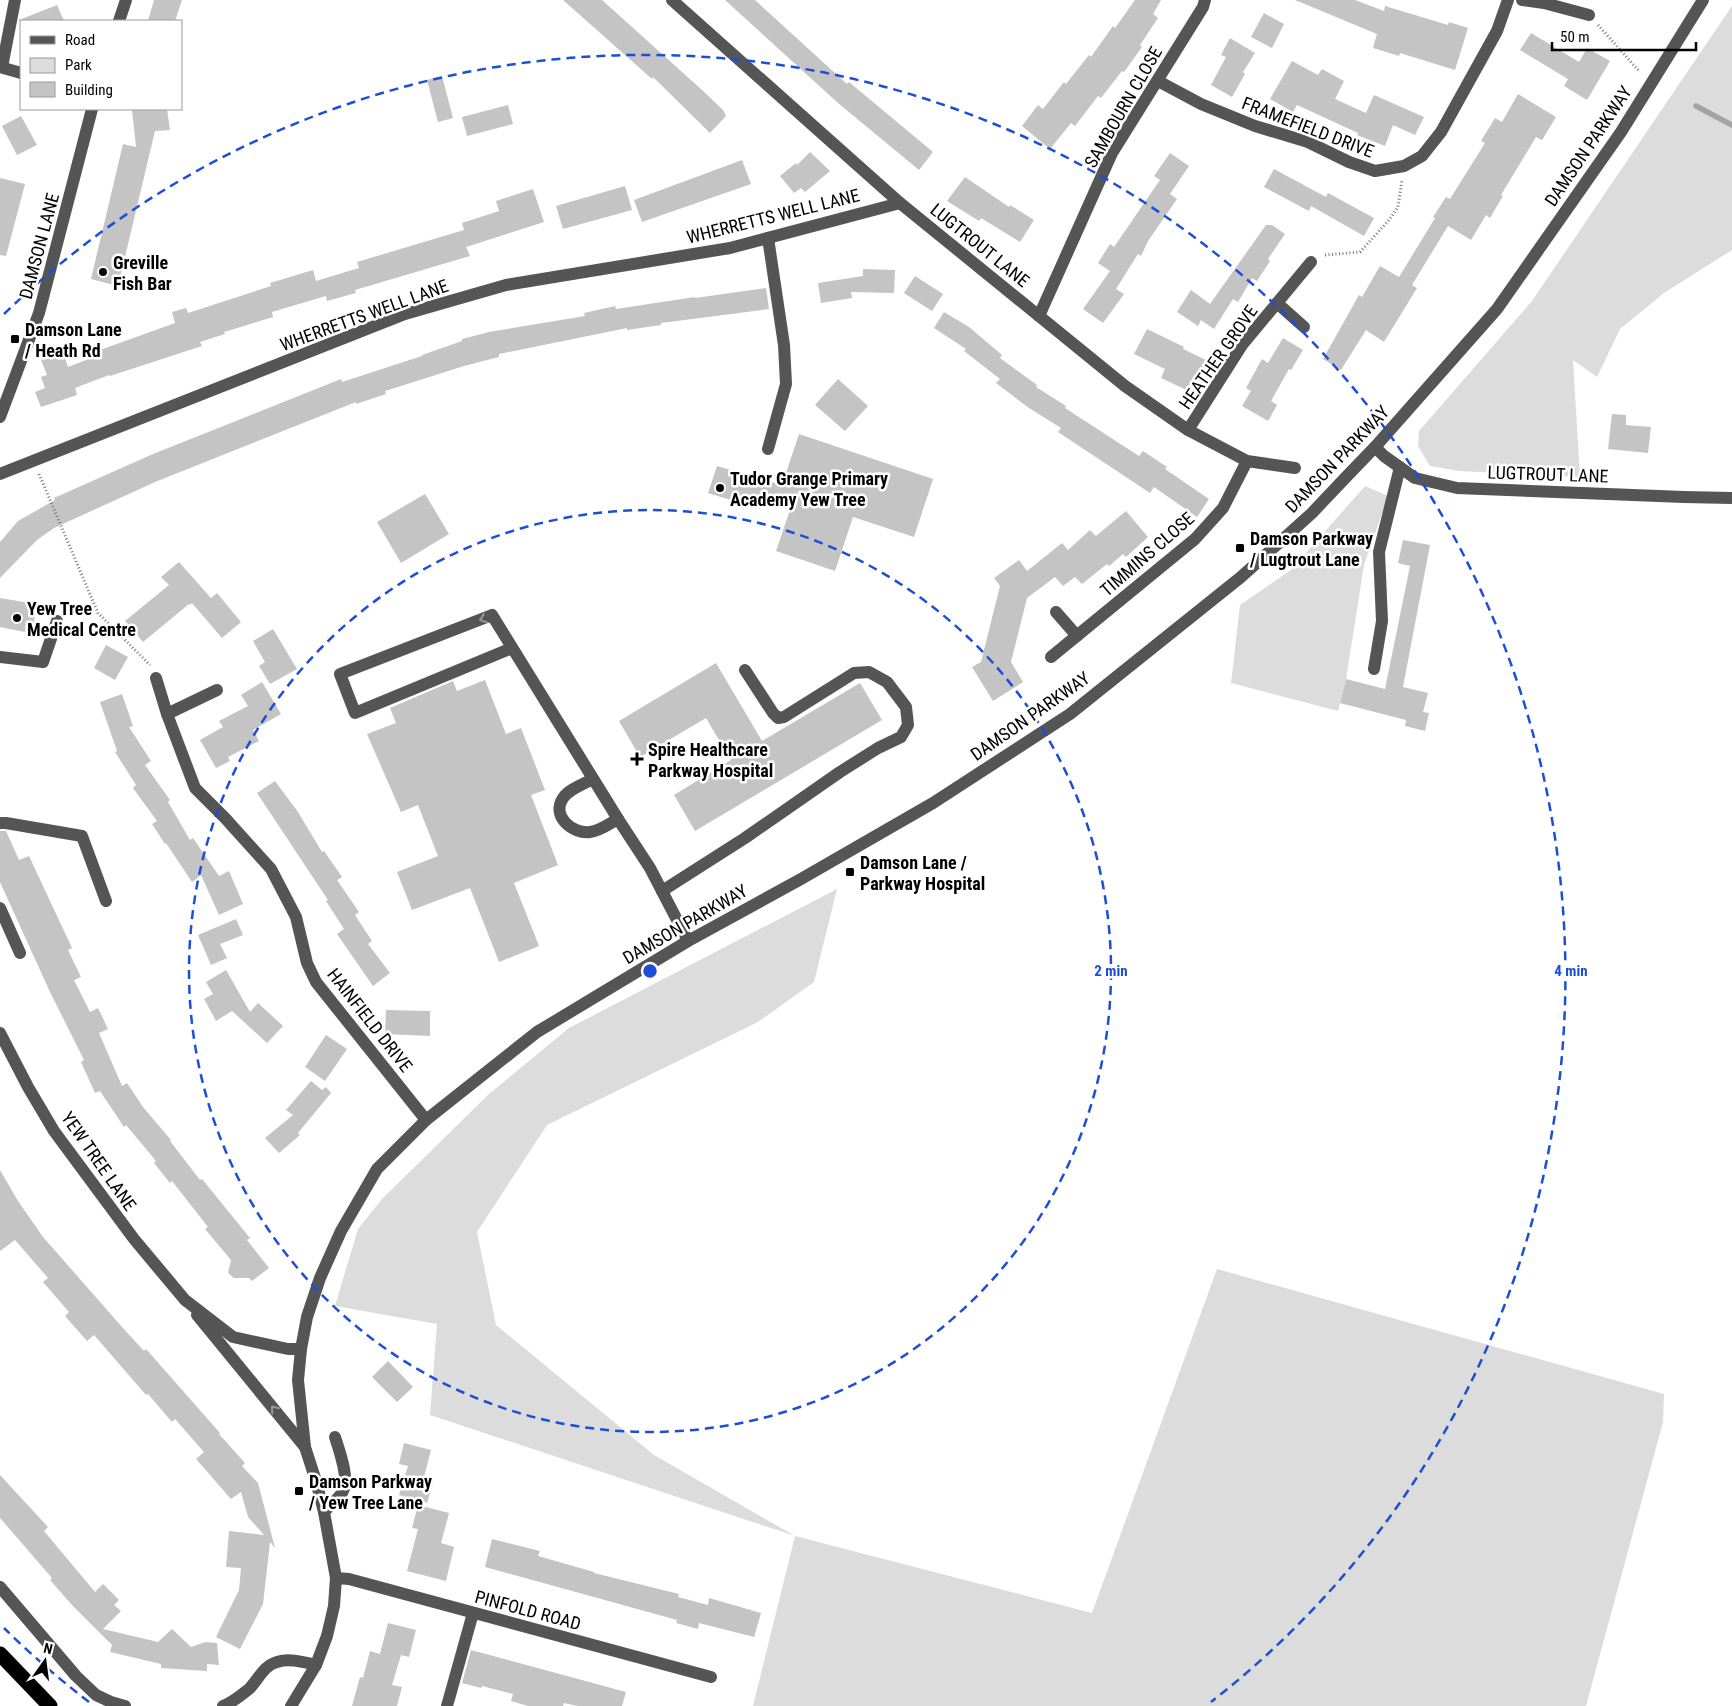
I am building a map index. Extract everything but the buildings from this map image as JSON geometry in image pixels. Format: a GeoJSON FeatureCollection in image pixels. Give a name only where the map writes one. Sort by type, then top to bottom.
{"type":"FeatureCollection","features":[{"type":"Feature","properties":{"kind":"highway"},"geometry":{"type":"LineString","coordinates":[[0,1654],[50,1706]]}},
{"type":"Feature","properties":{"kind":"highway"},"geometry":{"type":"LineString","coordinates":[[15,1671],[40,1706]]}},
{"type":"Feature","properties":{"kind":"street"},"geometry":{"type":"LineString","coordinates":[[15,0],[1,67],[20,73]]}},
{"type":"Feature","properties":{"kind":"street"},"geometry":{"type":"LineString","coordinates":[[119,20],[126,0]]}},
{"type":"Feature","properties":{"kind":"street","name":"LUGTROUT LANE"},"geometry":{"type":"LineString","coordinates":[[672,0],[900,203],[1125,386],[1188,430],[1247,461],[1295,468]]}},
{"type":"Feature","properties":{"kind":"street","name":"SAMBOURN CLOSE"},"geometry":{"type":"LineString","coordinates":[[1039,316],[1112,153],[1203,7],[1205,0]]}},
{"type":"Feature","properties":{"kind":"street","name":"FRAMEFIELD DRIVE"},"geometry":{"type":"LineString","coordinates":[[1158,81],[1202,104],[1255,126],[1308,142],[1349,162],[1375,171],[1404,166],[1422,156],[1441,132],[1497,31],[1508,0]]}},
{"type":"Feature","properties":{"kind":"street"},"geometry":{"type":"LineString","coordinates":[[1522,0],[1544,3],[1589,16]]}},
{"type":"Feature","properties":{"kind":"street","name":"DAMSON PARKWAY"},"geometry":{"type":"LineString","coordinates":[[301,1349],[307,1318],[320,1278],[341,1231],[377,1169],[426,1120],[537,1032],[688,940],[801,880],[933,803],[1070,714],[1240,577],[1312,513],[1375,447],[1497,309],[1621,132],[1703,0]]}},
{"type":"Feature","properties":{"kind":"street","name":"DAMSON LANE"},"geometry":{"type":"LineString","coordinates":[[0,417],[39,313],[92,110]]}},
{"type":"Feature","properties":{"kind":"street","name":"WHERRETTS WELL LANE"},"geometry":{"type":"LineString","coordinates":[[0,474],[405,314],[506,285],[730,248],[900,203]]}},
{"type":"Feature","properties":{"kind":"street"},"geometry":{"type":"LineString","coordinates":[[768,238],[784,345],[786,384],[768,449]]}},
{"type":"Feature","properties":{"kind":"street","name":"HEATHER GROVE"},"geometry":{"type":"LineString","coordinates":[[1188,430],[1242,345],[1312,262]]}},
{"type":"Feature","properties":{"kind":"street","name":"HEATHER GROVE"},"geometry":{"type":"LineString","coordinates":[[1277,303],[1304,327]]}},
{"type":"Feature","properties":{"kind":"street","name":"LUGTROUT LANE"},"geometry":{"type":"LineString","coordinates":[[1375,447],[1415,478],[1456,488],[1732,498]]}},
{"type":"Feature","properties":{"kind":"street","name":"TIMMINS CLOSE"},"geometry":{"type":"LineString","coordinates":[[1052,657],[1195,539],[1222,508],[1247,461]]}},
{"type":"Feature","properties":{"kind":"street"},"geometry":{"type":"LineString","coordinates":[[1374,669],[1382,622],[1379,552],[1400,467]]}},
{"type":"Feature","properties":{"kind":"street"},"geometry":{"type":"LineString","coordinates":[[1056,612],[1077,636]]}},
{"type":"Feature","properties":{"kind":"street"},"geometry":{"type":"LineString","coordinates":[[512,648],[355,712],[340,674],[492,615],[650,868],[688,940]]}},
{"type":"Feature","properties":{"kind":"street"},"geometry":{"type":"LineString","coordinates":[[0,657],[43,662],[57,621]]}},
{"type":"Feature","properties":{"kind":"street"},"geometry":{"type":"LineString","coordinates":[[662,891],[745,838],[840,772],[901,736],[908,725],[906,707],[886,682],[868,672],[854,673],[784,717],[778,718],[745,670]]}},
{"type":"Feature","properties":{"kind":"street","name":"HAINFIELD DRIVE"},"geometry":{"type":"LineString","coordinates":[[156,678],[167,714],[195,788],[271,869],[296,917],[307,963],[316,982],[426,1120]]}},
{"type":"Feature","properties":{"kind":"street"},"geometry":{"type":"LineString","coordinates":[[167,714],[217,690]]}},
{"type":"Feature","properties":{"kind":"street"},"geometry":{"type":"LineString","coordinates":[[593,779],[564,797],[560,806],[561,816],[565,823],[577,832],[588,832],[604,827],[618,819]]}},
{"type":"Feature","properties":{"kind":"street"},"geometry":{"type":"LineString","coordinates":[[0,824],[6,823],[82,836],[106,901]]}},
{"type":"Feature","properties":{"kind":"street"},"geometry":{"type":"LineString","coordinates":[[0,908],[20,953]]}},
{"type":"Feature","properties":{"kind":"street","name":"YEW TREE LANE"},"geometry":{"type":"LineString","coordinates":[[0,1033],[54,1130],[134,1239],[305,1447]]}},
{"type":"Feature","properties":{"kind":"street","name":"YEW TREE LANE"},"geometry":{"type":"LineString","coordinates":[[185,1300],[233,1337],[288,1349],[301,1349],[298,1380],[305,1447],[324,1512],[336,1578],[334,1606],[328,1636],[316,1665],[290,1706]]}},
{"type":"Feature","properties":{"kind":"street"},"geometry":{"type":"LineString","coordinates":[[324,1512],[343,1492],[346,1484],[335,1437]]}},
{"type":"Feature","properties":{"kind":"street","name":"PINFOLD ROAD"},"geometry":{"type":"LineString","coordinates":[[336,1578],[349,1579],[711,1677]]}},
{"type":"Feature","properties":{"kind":"street"},"geometry":{"type":"LineString","coordinates":[[0,1587],[76,1676],[96,1695],[125,1706]]}},
{"type":"Feature","properties":{"kind":"street"},"geometry":{"type":"LineString","coordinates":[[447,1706],[473,1613]]}},
{"type":"Feature","properties":{"kind":"street"},"geometry":{"type":"LineString","coordinates":[[223,1706],[249,1688],[264,1670],[277,1662],[295,1660],[316,1665]]}},
{"type":"Feature","properties":{"kind":"path"},"geometry":{"type":"LineString","coordinates":[[1589,16],[1640,72]]}},
{"type":"Feature","properties":{"kind":"path"},"geometry":{"type":"LineString","coordinates":[[1635,80],[1646,64]]}},
{"type":"Feature","properties":{"kind":"path"},"geometry":{"type":"LineString","coordinates":[[1312,262],[1320,256],[1360,252],[1389,220],[1398,207],[1404,166]]}},
{"type":"Feature","properties":{"kind":"path"},"geometry":{"type":"LineString","coordinates":[[33,460],[98,613],[154,668],[156,678]]}},
{"type":"Feature","properties":{"kind":"path"},"geometry":{"type":"LineString","coordinates":[[1295,468],[1316,483],[1348,475]]}},
{"type":"Feature","properties":{"kind":"path"},"geometry":{"type":"LineString","coordinates":[[1316,483],[1323,478]]}},
{"type":"Feature","properties":{"kind":"green space"},"geometry":{"type":"Polygon","coordinates":[[[1732,6],[1732,250],[1664,293],[1620,329],[1597,377],[1573,360],[1580,477],[1459,471],[1430,466],[1418,446],[1419,431],[1532,301],[1732,6]]]}},
{"type":"Feature","properties":{"kind":"green space"},"geometry":{"type":"Polygon","coordinates":[[[1365,486],[1388,496],[1364,565],[1346,679],[1338,711],[1231,683],[1240,605],[1291,570],[1365,486]]]}},
{"type":"Feature","properties":{"kind":"green space"},"geometry":{"type":"Polygon","coordinates":[[[837,889],[814,982],[758,1022],[547,1125],[477,1232],[496,1325],[654,1455],[795,1536],[430,1415],[437,1324],[335,1306],[358,1229],[382,1199],[489,1094],[569,1028],[837,889]]]}},
{"type":"Feature","properties":{"kind":"green space"},"geometry":{"type":"Polygon","coordinates":[[[1217,1269],[1664,1394],[1663,1422],[1586,1706],[753,1706],[795,1536],[1092,1613],[1217,1269]]]}},
{"type":"Feature","properties":{"kind":"waterway"},"geometry":{"type":"LineString","coordinates":[[1696,106],[1732,125]]}},
{"type":"Feature","properties":{"kind":"place","name":"Greville Fish Bar"},"geometry":{"type":"Point","coordinates":[103,272]}},
{"type":"Feature","properties":{"kind":"place","name":"Damson Lane / Heath Rd"},"geometry":{"type":"Point","coordinates":[15,339]}},
{"type":"Feature","properties":{"kind":"place","name":"Tudor Grange Primary Academy Yew Tree"},"geometry":{"type":"Point","coordinates":[720,488]}},
{"type":"Feature","properties":{"kind":"place","name":"Damson Parkway / Lugtrout Lane"},"geometry":{"type":"Point","coordinates":[1240,548]}},
{"type":"Feature","properties":{"kind":"place","name":"Yew Tree Medical Centre"},"geometry":{"type":"Point","coordinates":[17,618]}},
{"type":"Feature","properties":{"kind":"place","name":"Spire Healthcare Parkway Hospital"},"geometry":{"type":"Point","coordinates":[637,759]}},
{"type":"Feature","properties":{"kind":"place","name":"Damson Lane / Parkway Hospital"},"geometry":{"type":"Point","coordinates":[850,872]}},
{"type":"Feature","properties":{"kind":"place","name":"Damson Parkway / Yew Tree Lane"},"geometry":{"type":"Point","coordinates":[299,1491]}}]}
